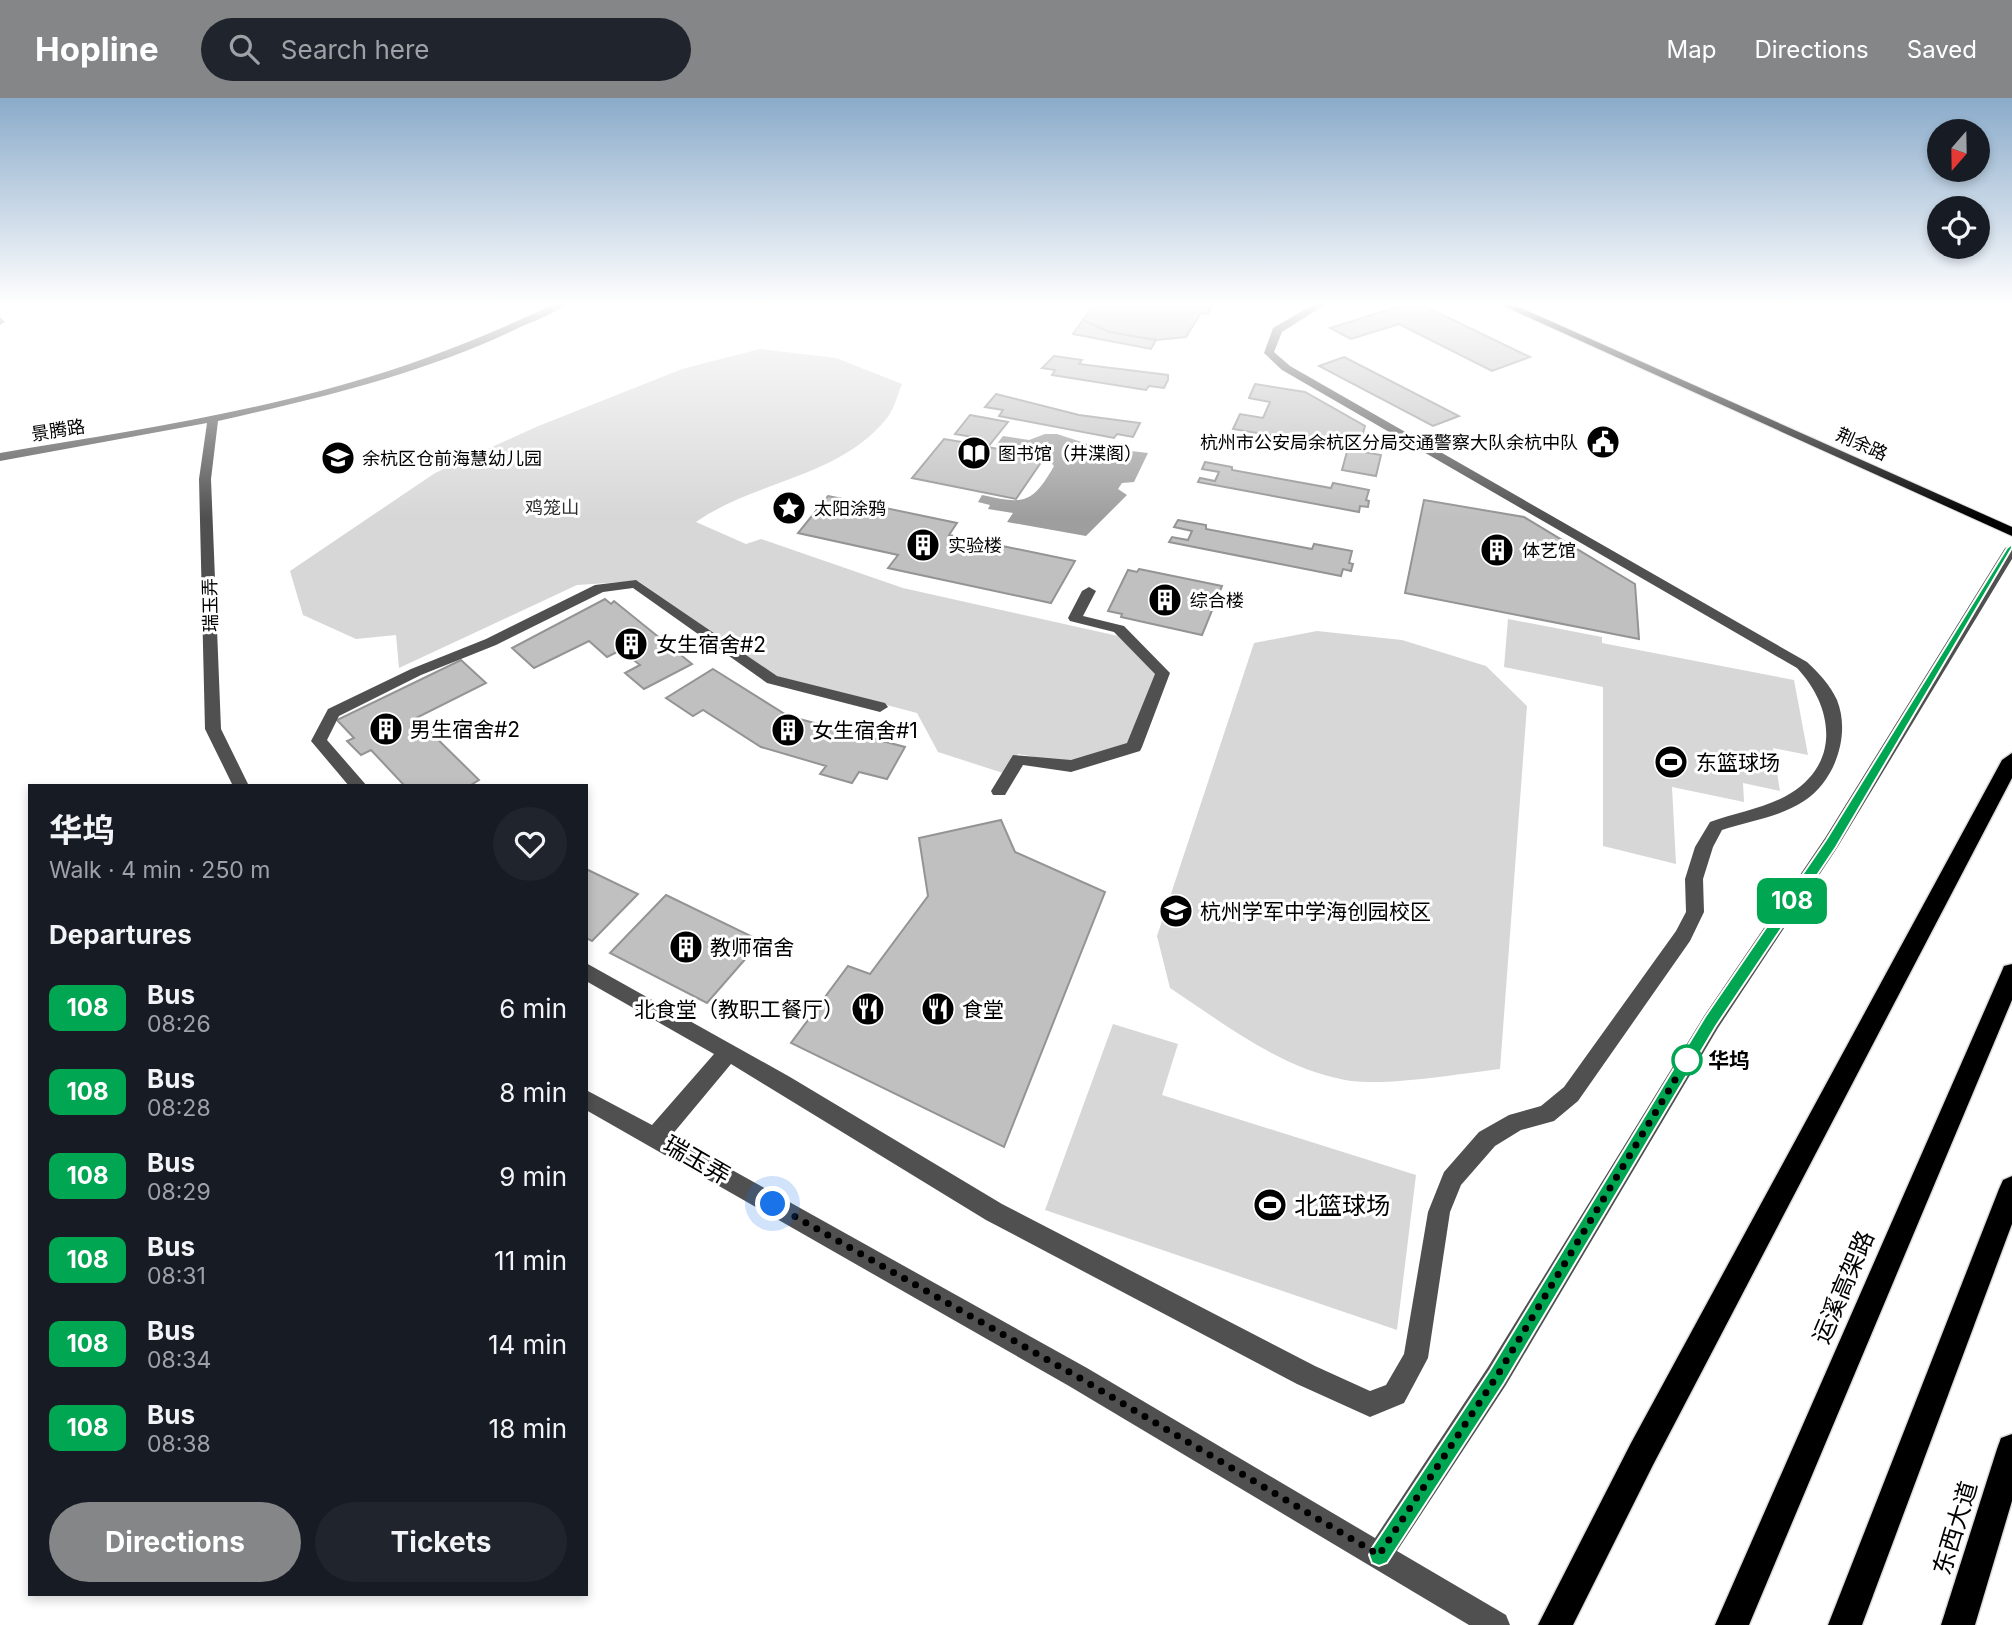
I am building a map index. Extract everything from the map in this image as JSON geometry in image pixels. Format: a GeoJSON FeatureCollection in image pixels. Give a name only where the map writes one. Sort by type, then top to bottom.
{"type":"FeatureCollection","features":[{"type":"Feature","properties":{"kind":"highway"},"geometry":{"type":"LineString","coordinates":[[1555,1625],[1642,1454],[2012,761]]}},
{"type":"Feature","properties":{"kind":"highway","name":"运溪高架路"},"geometry":{"type":"LineString","coordinates":[[1732,1625],[2012,973]]}},
{"type":"Feature","properties":{"kind":"highway"},"geometry":{"type":"LineString","coordinates":[[1844,1625],[2012,1189]]}},
{"type":"Feature","properties":{"kind":"highway","name":"东西大道"},"geometry":{"type":"LineString","coordinates":[[1958,1625],[2012,1449]]}},
{"type":"Feature","properties":{"kind":"main road","name":"荆余路"},"geometry":{"type":"LineString","coordinates":[[1663,375],[2012,532]]}},
{"type":"Feature","properties":{"kind":"street","name":"景腾路"},"geometry":{"type":"LineString","coordinates":[[0,457],[213,418],[385,375]]}},
{"type":"Feature","properties":{"kind":"street"},"geometry":{"type":"LineString","coordinates":[[588,972],[729,1052],[994,1212],[1306,1375],[1370,1404],[1395,1394],[1416,1359],[1438,1212],[1452,1179],[1488,1139],[1516,1122],[1547,1114],[1572,1094],[1683,936],[1695,912],[1694,879],[1704,847],[1716,826],[1772,808],[1805,792],[1829,763],[1834,713],[1824,689],[1802,665],[1299,375]]}},
{"type":"Feature","properties":{"kind":"street","name":"瑞玉弄"},"geometry":{"type":"LineString","coordinates":[[213,418],[205,479],[213,729],[241,784]]}},
{"type":"Feature","properties":{"kind":"street"},"geometry":{"type":"LineString","coordinates":[[1379,1555],[1497,1376],[1711,1022],[1831,843],[2012,548]]}},
{"type":"Feature","properties":{"kind":"street"},"geometry":{"type":"LineString","coordinates":[[357,784],[319,741],[333,713],[416,672],[491,642],[600,588],[636,584],[772,680],[880,708]]}},
{"type":"Feature","properties":{"kind":"street"},"geometry":{"type":"LineString","coordinates":[[999,791],[1020,759],[1071,766],[1134,747],[1163,673],[1119,629],[1075,618],[1089,591]]}},
{"type":"Feature","properties":{"kind":"street"},"geometry":{"type":"LineString","coordinates":[[656,1137],[729,1052]]}},
{"type":"Feature","properties":{"kind":"street","name":"瑞玉弄"},"geometry":{"type":"LineString","coordinates":[[588,1100],[1078,1377],[1496,1625]]}},
{"type":"Feature","properties":{"kind":"green space","name":"鸡笼山"},"geometry":{"type":"Polygon","coordinates":[[[666,375],[880,375],[902,384],[887,418],[867,438],[845,454],[796,477],[744,496],[696,522],[746,544],[761,539],[903,588],[1118,636],[1158,676],[1130,744],[1068,763],[1018,754],[1006,774],[938,752],[917,713],[776,676],[638,581],[577,585],[399,668],[396,635],[356,639],[303,615],[290,571],[435,473],[536,427],[666,375]]]}},
{"type":"Feature","properties":{"kind":"green space","name":"东篮球场"},"geometry":{"type":"Polygon","coordinates":[[[1508,619],[1602,637],[1602,643],[1794,680],[1808,755],[1773,748],[1780,791],[1743,783],[1744,802],[1672,787],[1676,864],[1603,846],[1603,687],[1504,667],[1508,619]]]}},
{"type":"Feature","properties":{"kind":"green space"},"geometry":{"type":"Polygon","coordinates":[[[1317,631],[1402,640],[1486,666],[1527,706],[1500,1069],[1380,1082],[1345,1080],[1320,1074],[1253,1043],[1170,988],[1157,936],[1254,643],[1317,631]]]}},
{"type":"Feature","properties":{"kind":"green space","name":"北篮球场"},"geometry":{"type":"Polygon","coordinates":[[[1113,1024],[1178,1044],[1162,1095],[1416,1175],[1397,1330],[1045,1210],[1113,1024]]]}},
{"type":"Feature","properties":{"kind":"shaded area"},"geometry":{"type":"Polygon","coordinates":[[[1045,434],[1057,434],[1097,447],[1148,453],[1134,482],[1122,483],[1118,489],[1127,495],[1086,536],[1007,522],[1013,513],[988,509],[990,505],[978,502],[982,495],[1017,500],[1032,495],[1039,488],[1054,466],[1044,455],[996,445],[1003,436],[1029,440],[1045,434]]]}},
{"type":"Feature","properties":{"kind":"building"},"geometry":{"type":"Polygon","coordinates":[[[1054,375],[1168,375],[1164,388],[1149,386],[1146,390],[1054,375]]]}},
{"type":"Feature","properties":{"kind":"building"},"geometry":{"type":"Polygon","coordinates":[[[1337,375],[1380,375],[1459,416],[1433,426],[1337,375]]]}},
{"type":"Feature","properties":{"kind":"building"},"geometry":{"type":"Polygon","coordinates":[[[1255,384],[1305,392],[1365,426],[1358,451],[1381,455],[1376,476],[1342,470],[1348,448],[1233,429],[1240,414],[1263,418],[1270,402],[1249,398],[1255,384]]]}},
{"type":"Feature","properties":{"kind":"building"},"geometry":{"type":"Polygon","coordinates":[[[996,394],[1079,415],[1140,423],[1133,437],[1117,434],[1114,438],[999,416],[1003,410],[985,407],[996,394]]]}},
{"type":"Feature","properties":{"kind":"building","name":"图书馆（井渫阁）"},"geometry":{"type":"Polygon","coordinates":[[[970,415],[1008,422],[988,447],[1044,458],[1016,499],[912,478],[944,439],[974,444],[979,438],[955,434],[970,415]]]}},
{"type":"Feature","properties":{"kind":"building"},"geometry":{"type":"Polygon","coordinates":[[[1205,462],[1232,467],[1232,470],[1331,488],[1333,483],[1369,490],[1366,500],[1369,501],[1368,507],[1360,506],[1359,512],[1198,482],[1200,478],[1215,481],[1219,472],[1202,469],[1205,462]]]}},
{"type":"Feature","properties":{"kind":"building","name":"实验楼"},"geometry":{"type":"Polygon","coordinates":[[[828,496],[957,523],[949,535],[1075,561],[1051,603],[888,568],[898,555],[798,533],[828,496]]]}},
{"type":"Feature","properties":{"kind":"building","name":"体艺馆"},"geometry":{"type":"Polygon","coordinates":[[[1424,500],[1524,517],[1635,584],[1639,639],[1405,593],[1424,500]]]}},
{"type":"Feature","properties":{"kind":"building"},"geometry":{"type":"Polygon","coordinates":[[[1178,520],[1206,525],[1206,529],[1312,549],[1314,544],[1352,551],[1349,563],[1353,564],[1351,571],[1343,569],[1341,576],[1169,542],[1172,537],[1188,540],[1192,531],[1174,527],[1178,520]]]}},
{"type":"Feature","properties":{"kind":"building","name":"综合楼"},"geometry":{"type":"Polygon","coordinates":[[[1139,569],[1222,586],[1202,635],[1121,617],[1122,614],[1108,611],[1128,570],[1137,572],[1139,569]]]}},
{"type":"Feature","properties":{"kind":"building","name":"女生宿舍#2"},"geometry":{"type":"Polygon","coordinates":[[[605,599],[611,604],[614,601],[692,664],[644,689],[625,673],[640,665],[621,650],[607,657],[589,641],[534,668],[512,648],[605,599]]]}},
{"type":"Feature","properties":{"kind":"building","name":"男生宿舍#2"},"geometry":{"type":"Polygon","coordinates":[[[461,660],[486,683],[416,718],[479,780],[472,784],[403,784],[371,750],[361,755],[347,741],[354,738],[337,720],[461,660]]]}},
{"type":"Feature","properties":{"kind":"building","name":"女生宿舍#1"},"geometry":{"type":"Polygon","coordinates":[[[713,669],[788,716],[905,747],[887,779],[859,772],[852,783],[820,774],[826,766],[761,747],[703,710],[693,716],[666,698],[713,669]]]}},
{"type":"Feature","properties":{"kind":"building","name":"食堂"},"geometry":{"type":"Polygon","coordinates":[[[1001,820],[1015,852],[1105,892],[1004,1147],[791,1043],[848,966],[870,974],[928,896],[919,838],[1001,820]]]}},
{"type":"Feature","properties":{"kind":"building"},"geometry":{"type":"Polygon","coordinates":[[[588,870],[638,894],[592,941],[588,939],[588,870]]]}},
{"type":"Feature","properties":{"kind":"building","name":"教师宿舍"},"geometry":{"type":"Polygon","coordinates":[[[666,895],[761,941],[707,1003],[610,953],[666,895]]]}},
{"type":"Feature","properties":{"kind":"bus line","name":"108"},"geometry":{"type":"LineString","coordinates":[[1379,1555],[1497,1376],[1711,1022],[1831,843],[2012,548]]}},
{"type":"Feature","properties":{"kind":"place","name":"杭州市公安局余杭区分局交通警察大队余杭中队"},"geometry":{"type":"Point","coordinates":[1603,442]}},
{"type":"Feature","properties":{"kind":"place","name":"图书馆（井渫阁）"},"geometry":{"type":"Point","coordinates":[974,453]}},
{"type":"Feature","properties":{"kind":"place","name":"余杭区仓前海慧幼儿园"},"geometry":{"type":"Point","coordinates":[338,458]}},
{"type":"Feature","properties":{"kind":"place","name":"太阳涂鸦"},"geometry":{"type":"Point","coordinates":[789,508]}},
{"type":"Feature","properties":{"kind":"place","name":"实验楼"},"geometry":{"type":"Point","coordinates":[923,545]}},
{"type":"Feature","properties":{"kind":"place","name":"体艺馆"},"geometry":{"type":"Point","coordinates":[1497,550]}},
{"type":"Feature","properties":{"kind":"place","name":"综合楼"},"geometry":{"type":"Point","coordinates":[1165,600]}},
{"type":"Feature","properties":{"kind":"place","name":"女生宿舍#2"},"geometry":{"type":"Point","coordinates":[631,644]}},
{"type":"Feature","properties":{"kind":"place","name":"男生宿舍#2"},"geometry":{"type":"Point","coordinates":[386,729]}},
{"type":"Feature","properties":{"kind":"place","name":"女生宿舍#1"},"geometry":{"type":"Point","coordinates":[788,730]}},
{"type":"Feature","properties":{"kind":"place","name":"东篮球场"},"geometry":{"type":"Point","coordinates":[1671,762]}},
{"type":"Feature","properties":{"kind":"place","name":"杭州学军中学海创园校区"},"geometry":{"type":"Point","coordinates":[1176,911]}},
{"type":"Feature","properties":{"kind":"place","name":"教师宿舍"},"geometry":{"type":"Point","coordinates":[686,947]}},
{"type":"Feature","properties":{"kind":"place","name":"北食堂（教职工餐厅）"},"geometry":{"type":"Point","coordinates":[868,1009]}},
{"type":"Feature","properties":{"kind":"place","name":"食堂"},"geometry":{"type":"Point","coordinates":[938,1009]}},
{"type":"Feature","properties":{"kind":"place","name":"华坞"},"geometry":{"type":"Point","coordinates":[1687,1060]}},
{"type":"Feature","properties":{"kind":"place","name":"北篮球场"},"geometry":{"type":"Point","coordinates":[1270,1205]}},
{"type":"Feature","properties":{"kind":"route"},"geometry":{"type":"LineString","coordinates":[[773,1204],[1078,1377],[1379,1555],[1497,1376],[1687,1060]]}}]}
